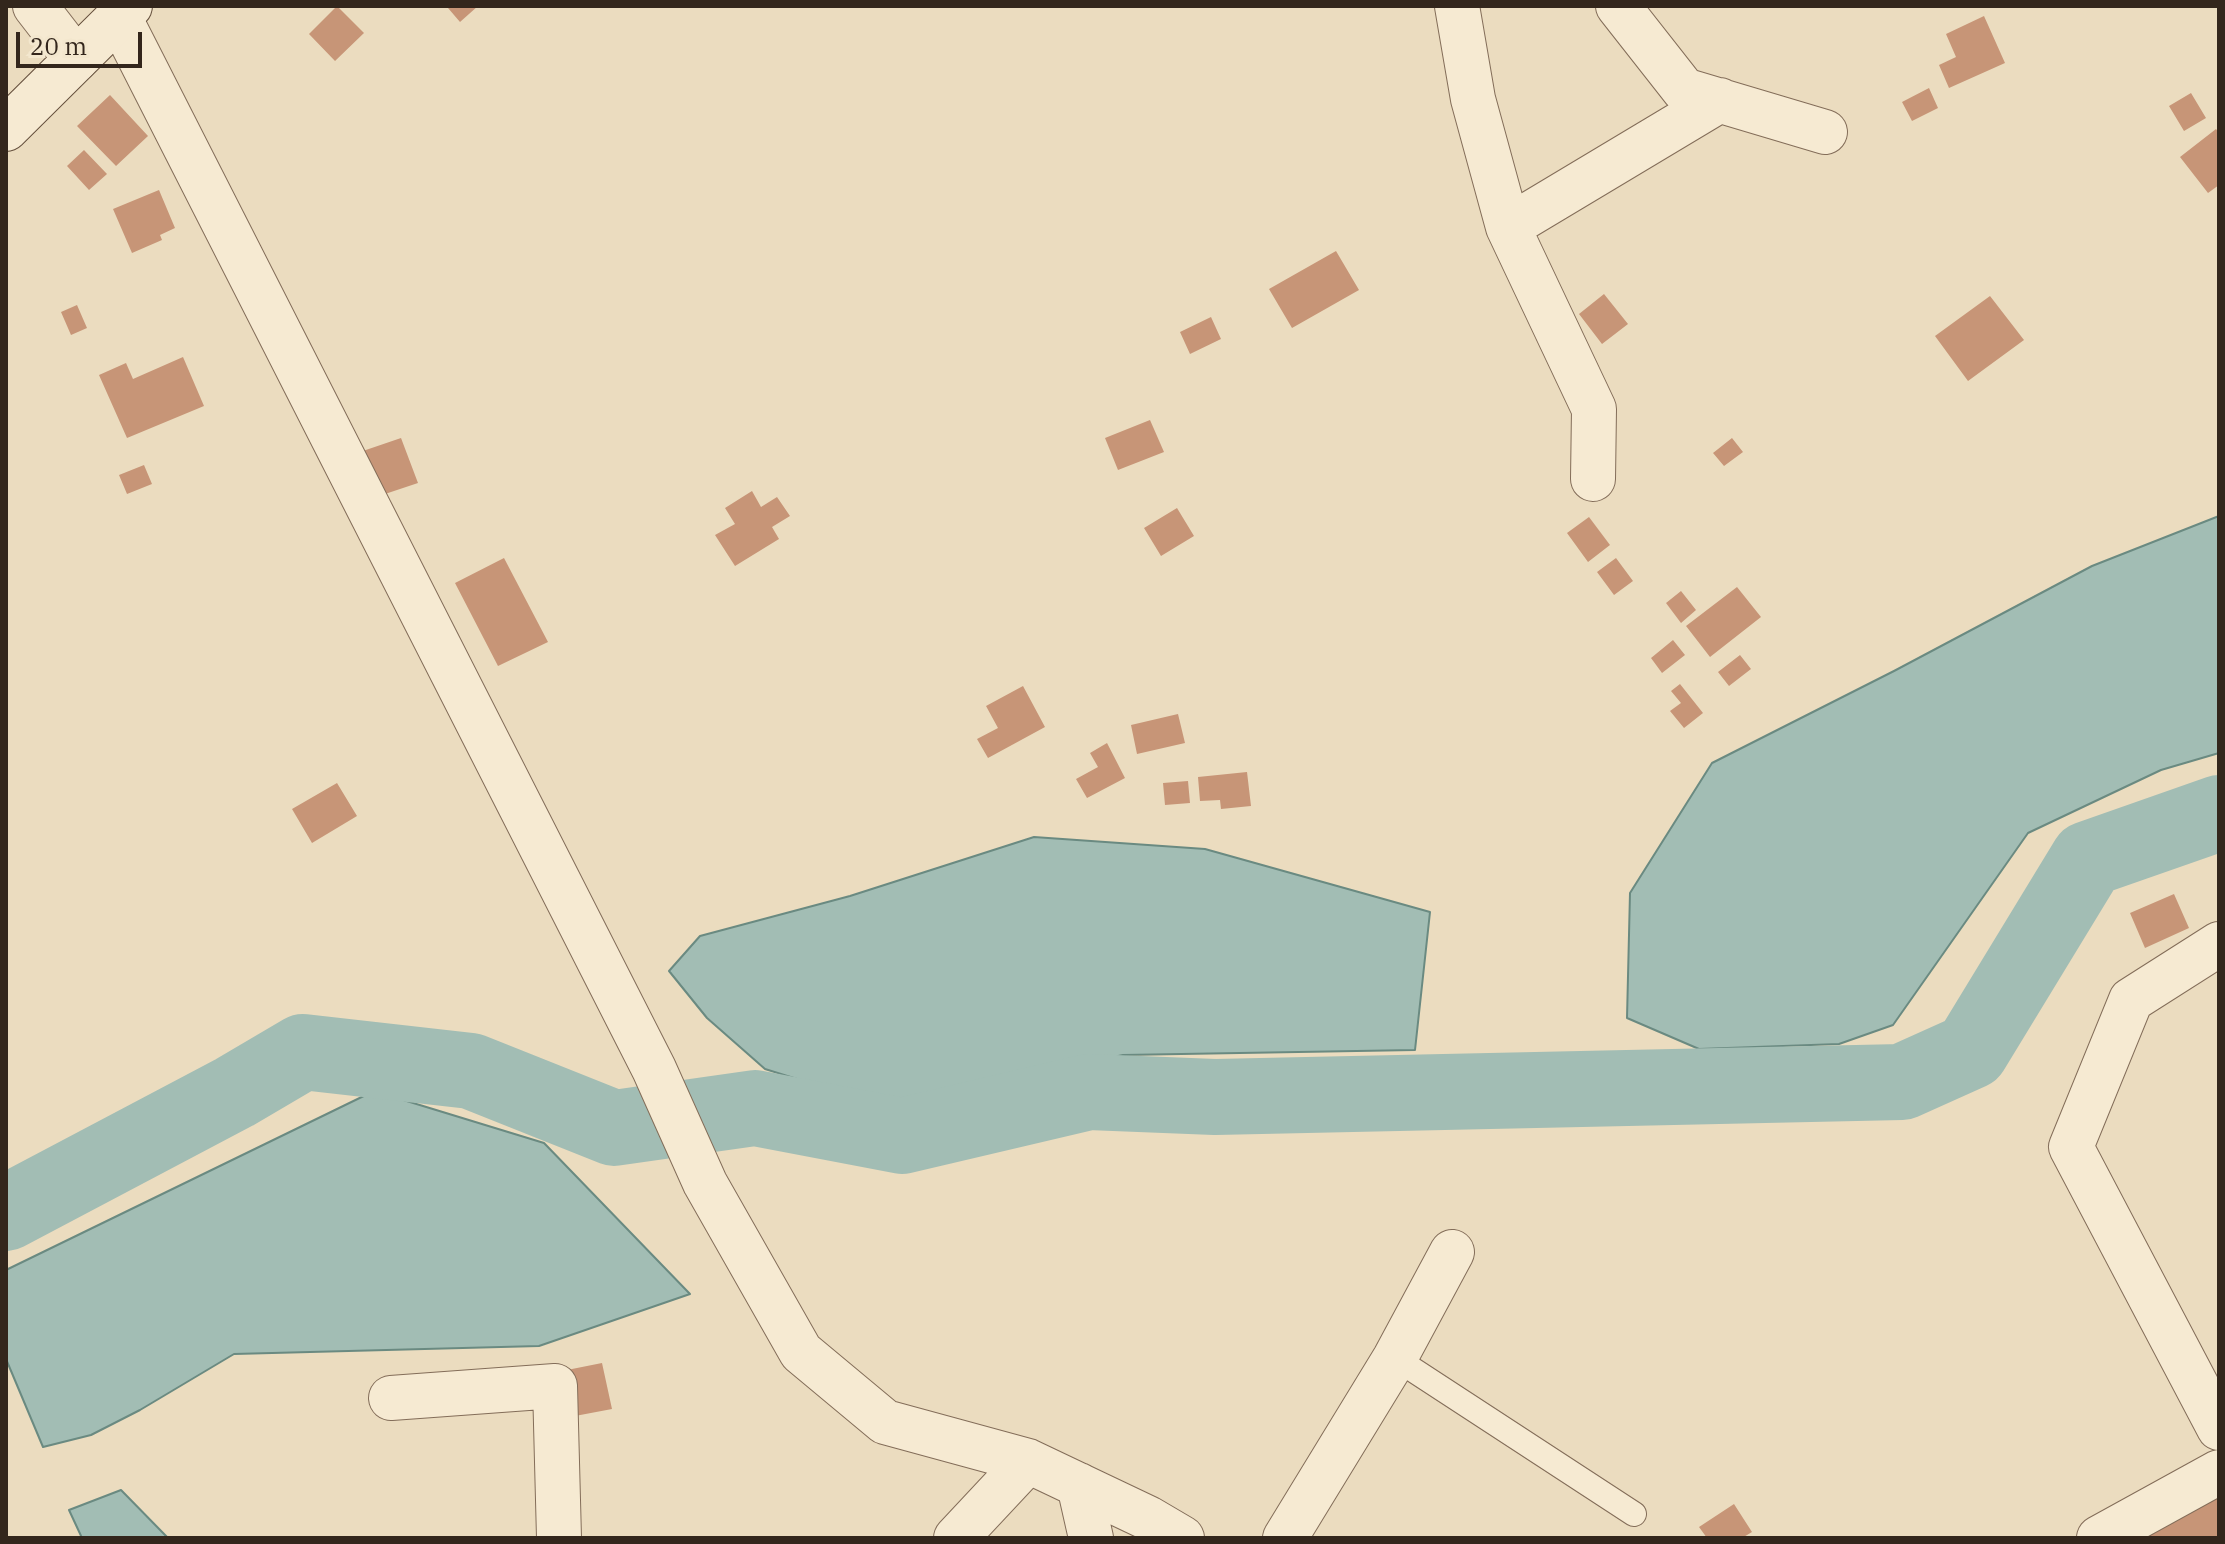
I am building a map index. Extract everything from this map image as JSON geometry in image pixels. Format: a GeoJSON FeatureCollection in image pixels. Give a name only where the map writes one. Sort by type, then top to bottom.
{"type":"FeatureCollection","features":[{"type":"Feature","properties":{"kind":"street"},"geometry":{"type":"LineString","coordinates":[[35,6],[76,59]]}},
{"type":"Feature","properties":{"kind":"street"},"geometry":{"type":"LineString","coordinates":[[1457,6],[1473,99],[1508,227],[1594,409],[1593,479]]}},
{"type":"Feature","properties":{"kind":"street"},"geometry":{"type":"LineString","coordinates":[[1618,6],[1684,90],[1825,132]]}},
{"type":"Feature","properties":{"kind":"street"},"geometry":{"type":"LineString","coordinates":[[6,129],[124,11],[654,1069],[705,1183],[801,1352],[885,1422],[1028,1461],[1148,1518],[1182,1538]]}},
{"type":"Feature","properties":{"kind":"street"},"geometry":{"type":"LineString","coordinates":[[1508,227],[1720,100]]}},
{"type":"Feature","properties":{"kind":"street"},"geometry":{"type":"LineString","coordinates":[[2219,944],[2131,1000],[2071,1147],[2219,1428]]}},
{"type":"Feature","properties":{"kind":"street"},"geometry":{"type":"LineString","coordinates":[[1285,1538],[1395,1358],[1452,1252]]}},
{"type":"Feature","properties":{"kind":"street"},"geometry":{"type":"LineString","coordinates":[[391,1398],[555,1386],[559,1538]]}},
{"type":"Feature","properties":{"kind":"street"},"geometry":{"type":"LineString","coordinates":[[956,1538],[1028,1461]]}},
{"type":"Feature","properties":{"kind":"street"},"geometry":{"type":"LineString","coordinates":[[2099,1538],[2219,1472]]}},
{"type":"Feature","properties":{"kind":"street"},"geometry":{"type":"LineString","coordinates":[[1079,1485],[1091,1538]]}},
{"type":"Feature","properties":{"kind":"lane"},"geometry":{"type":"LineString","coordinates":[[1395,1358],[1634,1514]]}},
{"type":"Feature","properties":{"kind":"water"},"geometry":{"type":"Polygon","coordinates":[[[2219,516],[2219,753],[2161,770],[2028,833],[1893,1025],[1839,1044],[1699,1049],[1627,1018],[1630,893],[1712,763],[2092,566],[2219,516]]]}},
{"type":"Feature","properties":{"kind":"water"},"geometry":{"type":"Polygon","coordinates":[[[1034,837],[1205,849],[1430,912],[1415,1050],[1123,1055],[883,1106],[765,1069],[707,1018],[669,971],[700,936],[850,896],[1034,837]]]}},
{"type":"Feature","properties":{"kind":"water"},"geometry":{"type":"Polygon","coordinates":[[[374,1091],[544,1143],[690,1294],[539,1346],[234,1354],[91,1435],[43,1447],[6,1359],[6,1270],[374,1091]]]}},
{"type":"Feature","properties":{"kind":"water"},"geometry":{"type":"Polygon","coordinates":[[[121,1490],[168,1538],[82,1538],[69,1510],[121,1490]]]}},
{"type":"Feature","properties":{"kind":"building"},"geometry":{"type":"Polygon","coordinates":[[[337,6],[364,33],[335,61],[309,34],[337,6]]]}},
{"type":"Feature","properties":{"kind":"building"},"geometry":{"type":"Polygon","coordinates":[[[478,6],[460,22],[448,8],[478,6]]]}},
{"type":"Feature","properties":{"kind":"building"},"geometry":{"type":"Polygon","coordinates":[[[1984,16],[2005,63],[1949,88],[1939,65],[1956,57],[1946,34],[1984,16]]]}},
{"type":"Feature","properties":{"kind":"building"},"geometry":{"type":"Polygon","coordinates":[[[1929,88],[1938,108],[1912,121],[1902,102],[1929,88]]]}},
{"type":"Feature","properties":{"kind":"building"},"geometry":{"type":"Polygon","coordinates":[[[2191,93],[2206,118],[2184,131],[2169,106],[2191,93]]]}},
{"type":"Feature","properties":{"kind":"building"},"geometry":{"type":"Polygon","coordinates":[[[110,95],[148,136],[116,166],[77,126],[110,95]]]}},
{"type":"Feature","properties":{"kind":"building"},"geometry":{"type":"Polygon","coordinates":[[[2216,129],[2219,133],[2219,185],[2208,193],[2180,157],[2216,129]]]}},
{"type":"Feature","properties":{"kind":"building"},"geometry":{"type":"Polygon","coordinates":[[[84,150],[107,174],[89,190],[67,166],[84,150]]]}},
{"type":"Feature","properties":{"kind":"building"},"geometry":{"type":"Polygon","coordinates":[[[159,190],[175,228],[160,235],[162,240],[132,253],[113,209],[159,190]]]}},
{"type":"Feature","properties":{"kind":"building"},"geometry":{"type":"Polygon","coordinates":[[[1336,251],[1359,290],[1292,328],[1269,289],[1336,251]]]}},
{"type":"Feature","properties":{"kind":"building"},"geometry":{"type":"Polygon","coordinates":[[[1604,294],[1628,324],[1602,344],[1579,314],[1604,294]]]}},
{"type":"Feature","properties":{"kind":"building"},"geometry":{"type":"Polygon","coordinates":[[[1990,296],[2024,340],[1968,381],[1935,336],[1990,296]]]}},
{"type":"Feature","properties":{"kind":"building"},"geometry":{"type":"Polygon","coordinates":[[[77,305],[87,328],[71,335],[61,312],[77,305]]]}},
{"type":"Feature","properties":{"kind":"building"},"geometry":{"type":"Polygon","coordinates":[[[1211,317],[1221,339],[1190,354],[1180,332],[1211,317]]]}},
{"type":"Feature","properties":{"kind":"building"},"geometry":{"type":"Polygon","coordinates":[[[183,357],[204,406],[127,438],[99,375],[126,363],[133,379],[183,357]]]}},
{"type":"Feature","properties":{"kind":"building"},"geometry":{"type":"Polygon","coordinates":[[[1150,420],[1164,452],[1118,470],[1105,438],[1150,420]]]}},
{"type":"Feature","properties":{"kind":"building"},"geometry":{"type":"Polygon","coordinates":[[[401,438],[418,483],[376,497],[360,452],[401,438]]]}},
{"type":"Feature","properties":{"kind":"building"},"geometry":{"type":"Polygon","coordinates":[[[1732,438],[1743,452],[1724,466],[1713,453],[1732,438]]]}},
{"type":"Feature","properties":{"kind":"building"},"geometry":{"type":"Polygon","coordinates":[[[144,465],[152,484],[127,494],[119,475],[144,465]]]}},
{"type":"Feature","properties":{"kind":"building"},"geometry":{"type":"Polygon","coordinates":[[[752,491],[761,507],[777,497],[790,516],[772,527],[779,539],[735,566],[715,535],[735,524],[725,508],[752,491]]]}},
{"type":"Feature","properties":{"kind":"building"},"geometry":{"type":"Polygon","coordinates":[[[1177,508],[1194,536],[1161,556],[1144,528],[1177,508]]]}},
{"type":"Feature","properties":{"kind":"building"},"geometry":{"type":"Polygon","coordinates":[[[1589,517],[1610,545],[1588,562],[1567,533],[1589,517]]]}},
{"type":"Feature","properties":{"kind":"building"},"geometry":{"type":"Polygon","coordinates":[[[504,558],[548,642],[498,666],[455,583],[504,558]]]}},
{"type":"Feature","properties":{"kind":"building"},"geometry":{"type":"Polygon","coordinates":[[[1616,558],[1633,581],[1614,595],[1597,572],[1616,558]]]}},
{"type":"Feature","properties":{"kind":"building"},"geometry":{"type":"Polygon","coordinates":[[[1737,587],[1761,617],[1710,657],[1686,626],[1737,587]]]}},
{"type":"Feature","properties":{"kind":"building"},"geometry":{"type":"Polygon","coordinates":[[[1681,591],[1696,610],[1681,623],[1666,603],[1681,591]]]}},
{"type":"Feature","properties":{"kind":"building"},"geometry":{"type":"Polygon","coordinates":[[[1673,640],[1685,655],[1662,673],[1651,658],[1673,640]]]}},
{"type":"Feature","properties":{"kind":"building"},"geometry":{"type":"Polygon","coordinates":[[[1740,655],[1751,669],[1729,686],[1718,672],[1740,655]]]}},
{"type":"Feature","properties":{"kind":"building"},"geometry":{"type":"Polygon","coordinates":[[[1680,684],[1703,713],[1684,728],[1670,711],[1681,703],[1671,691],[1680,684]]]}},
{"type":"Feature","properties":{"kind":"building"},"geometry":{"type":"Polygon","coordinates":[[[1023,686],[1045,727],[988,758],[977,739],[998,728],[986,706],[1023,686]]]}},
{"type":"Feature","properties":{"kind":"building"},"geometry":{"type":"Polygon","coordinates":[[[1178,714],[1185,743],[1137,754],[1131,725],[1178,714]]]}},
{"type":"Feature","properties":{"kind":"building"},"geometry":{"type":"Polygon","coordinates":[[[1107,743],[1125,778],[1087,798],[1076,779],[1098,767],[1090,753],[1107,743]]]}},
{"type":"Feature","properties":{"kind":"building"},"geometry":{"type":"Polygon","coordinates":[[[1247,772],[1251,806],[1221,809],[1220,800],[1200,801],[1198,777],[1247,772]]]}},
{"type":"Feature","properties":{"kind":"building"},"geometry":{"type":"Polygon","coordinates":[[[1188,781],[1190,803],[1165,805],[1163,783],[1188,781]]]}},
{"type":"Feature","properties":{"kind":"building"},"geometry":{"type":"Polygon","coordinates":[[[337,783],[357,816],[312,843],[292,809],[337,783]]]}},
{"type":"Feature","properties":{"kind":"building"},"geometry":{"type":"Polygon","coordinates":[[[2174,894],[2189,928],[2145,948],[2130,913],[2174,894]]]}},
{"type":"Feature","properties":{"kind":"building"},"geometry":{"type":"Polygon","coordinates":[[[602,1363],[612,1409],[575,1416],[567,1370],[602,1363]]]}},
{"type":"Feature","properties":{"kind":"building"},"geometry":{"type":"Polygon","coordinates":[[[2217,1494],[2219,1538],[2139,1538],[2217,1494]]]}},
{"type":"Feature","properties":{"kind":"building"},"geometry":{"type":"Polygon","coordinates":[[[1734,1504],[1752,1532],[1742,1538],[1707,1538],[1699,1527],[1734,1504]]]}},
{"type":"Feature","properties":{"kind":"waterway"},"geometry":{"type":"LineString","coordinates":[[6,1213],[235,1092],[303,1052],[471,1071],[614,1128],[755,1108],[902,1136],[1089,1092],[1215,1097],[1902,1082],[1971,1051],[2088,859],[2219,813]]}}]}
